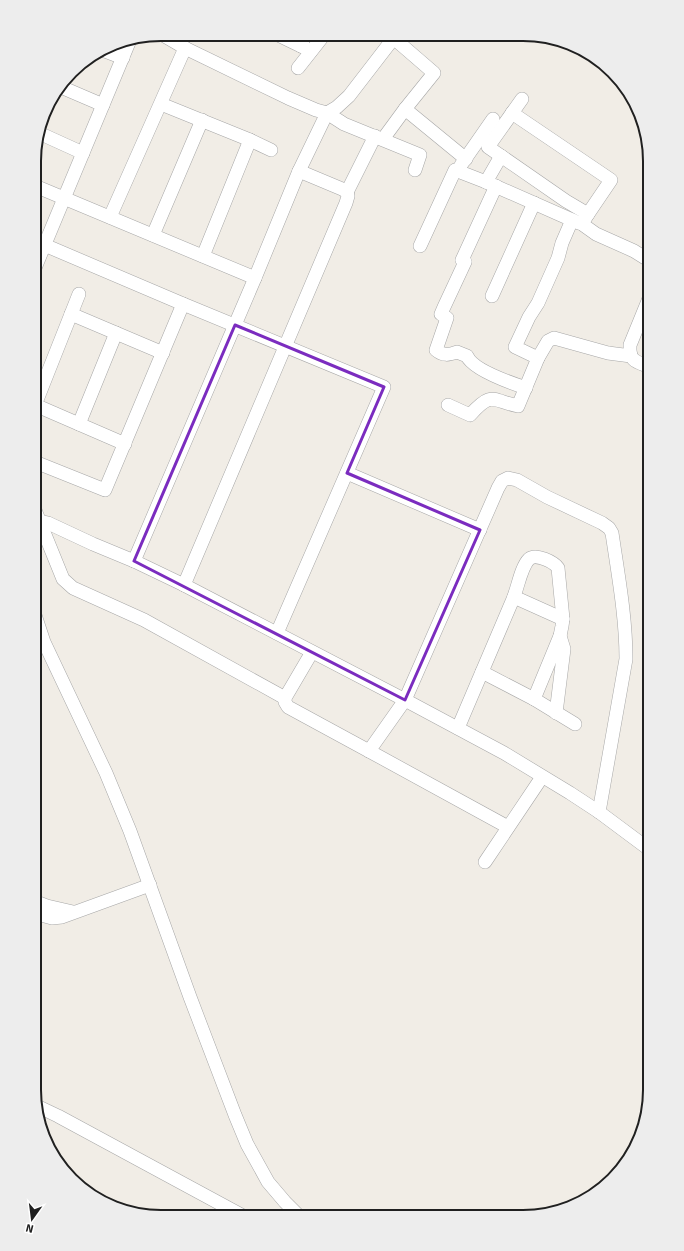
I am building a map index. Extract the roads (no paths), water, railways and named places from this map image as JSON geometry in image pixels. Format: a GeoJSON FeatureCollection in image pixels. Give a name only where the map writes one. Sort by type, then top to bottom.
{"type":"FeatureCollection","features":[{"type":"Feature","properties":{"kind":"street"},"geometry":{"type":"LineString","coordinates":[[174,41],[288,98],[327,113],[344,124],[420,155],[415,170]]}},
{"type":"Feature","properties":{"kind":"street"},"geometry":{"type":"LineString","coordinates":[[134,561],[300,171],[327,113],[337,107],[349,96],[390,41]]}},
{"type":"Feature","properties":{"kind":"street"},"geometry":{"type":"LineString","coordinates":[[184,585],[346,204],[348,196],[347,192],[379,137],[405,109],[434,73],[398,41]]}},
{"type":"Feature","properties":{"kind":"street"},"geometry":{"type":"LineString","coordinates":[[298,68],[306,44]]}},
{"type":"Feature","properties":{"kind":"street"},"geometry":{"type":"LineString","coordinates":[[41,241],[64,198],[128,46]]}},
{"type":"Feature","properties":{"kind":"street"},"geometry":{"type":"LineString","coordinates":[[110,217],[186,48]]}},
{"type":"Feature","properties":{"kind":"street"},"geometry":{"type":"LineString","coordinates":[[109,53],[123,58]]}},
{"type":"Feature","properties":{"kind":"street"},"geometry":{"type":"LineString","coordinates":[[66,89],[103,106]]}},
{"type":"Feature","properties":{"kind":"street"},"geometry":{"type":"LineString","coordinates":[[522,99],[488,147],[566,201],[596,234],[643,257]]}},
{"type":"Feature","properties":{"kind":"street"},"geometry":{"type":"LineString","coordinates":[[161,104],[271,150]]}},
{"type":"Feature","properties":{"kind":"street"},"geometry":{"type":"LineString","coordinates":[[405,109],[463,163],[493,119]]}},
{"type":"Feature","properties":{"kind":"street"},"geometry":{"type":"LineString","coordinates":[[512,113],[611,180],[562,243],[558,258],[538,303],[529,317],[515,347],[538,358]]}},
{"type":"Feature","properties":{"kind":"street"},"geometry":{"type":"LineString","coordinates":[[152,235],[202,120]]}},
{"type":"Feature","properties":{"kind":"street"},"geometry":{"type":"LineString","coordinates":[[44,135],[83,153]]}},
{"type":"Feature","properties":{"kind":"street"},"geometry":{"type":"LineString","coordinates":[[203,256],[250,140]]}},
{"type":"Feature","properties":{"kind":"street"},"geometry":{"type":"LineString","coordinates":[[501,156],[462,260],[464,262],[441,314],[447,318],[436,350],[440,354],[448,356],[457,352],[467,356],[469,361],[496,377],[526,388]]}},
{"type":"Feature","properties":{"kind":"street"},"geometry":{"type":"LineString","coordinates":[[420,246],[456,170],[534,203],[581,219]]}},
{"type":"Feature","properties":{"kind":"street"},"geometry":{"type":"LineString","coordinates":[[300,171],[347,192]]}},
{"type":"Feature","properties":{"kind":"street"},"geometry":{"type":"LineString","coordinates":[[41,188],[255,278]]}},
{"type":"Feature","properties":{"kind":"street"},"geometry":{"type":"LineString","coordinates":[[492,296],[534,203]]}},
{"type":"Feature","properties":{"kind":"street"},"geometry":{"type":"LineString","coordinates":[[41,243],[384,387],[277,633]]}},
{"type":"Feature","properties":{"kind":"street"},"geometry":{"type":"LineString","coordinates":[[41,390],[79,294]]}},
{"type":"Feature","properties":{"kind":"street"},"geometry":{"type":"LineString","coordinates":[[41,464],[105,490],[183,304]]}},
{"type":"Feature","properties":{"kind":"street"},"geometry":{"type":"LineString","coordinates":[[643,313],[630,345],[631,356],[635,362],[643,365]]}},
{"type":"Feature","properties":{"kind":"street"},"geometry":{"type":"LineString","coordinates":[[71,314],[163,352]]}},
{"type":"Feature","properties":{"kind":"street"},"geometry":{"type":"LineString","coordinates":[[79,424],[116,333]]}},
{"type":"Feature","properties":{"kind":"street"},"geometry":{"type":"LineString","coordinates":[[448,405],[470,415],[480,404],[486,400],[495,398],[507,404],[518,406],[538,358],[548,341],[554,338],[608,353],[631,356]]}},
{"type":"Feature","properties":{"kind":"street"},"geometry":{"type":"LineString","coordinates":[[41,408],[125,444]]}},
{"type":"Feature","properties":{"kind":"street"},"geometry":{"type":"LineString","coordinates":[[347,473],[480,530]]}},
{"type":"Feature","properties":{"kind":"street"},"geometry":{"type":"LineString","coordinates":[[369,751],[405,700],[502,481],[508,478],[517,480],[547,497],[602,523],[609,528],[612,533],[626,647],[626,659],[599,812]]}},
{"type":"Feature","properties":{"kind":"street"},"geometry":{"type":"LineString","coordinates":[[41,520],[184,585],[458,728],[504,754],[599,812],[643,845]]}},
{"type":"Feature","properties":{"kind":"street"},"geometry":{"type":"LineString","coordinates":[[41,529],[63,579],[73,588],[144,620],[284,698],[288,706],[508,827]]}},
{"type":"Feature","properties":{"kind":"street"},"geometry":{"type":"LineString","coordinates":[[458,728],[514,597],[524,566],[531,558],[535,556],[556,564],[558,568],[563,619],[560,636],[534,699]]}},
{"type":"Feature","properties":{"kind":"street"},"geometry":{"type":"LineString","coordinates":[[514,597],[563,619]]}},
{"type":"Feature","properties":{"kind":"street"},"geometry":{"type":"LineString","coordinates":[[41,634],[106,773],[130,831],[190,997],[235,1115],[268,1182],[293,1210]]}},
{"type":"Feature","properties":{"kind":"street"},"geometry":{"type":"LineString","coordinates":[[556,713],[564,650],[560,636]]}},
{"type":"Feature","properties":{"kind":"street"},"geometry":{"type":"LineString","coordinates":[[284,698],[312,652]]}},
{"type":"Feature","properties":{"kind":"street"},"geometry":{"type":"LineString","coordinates":[[482,672],[534,699],[575,724]]}},
{"type":"Feature","properties":{"kind":"street"},"geometry":{"type":"LineString","coordinates":[[485,862],[542,777]]}},
{"type":"Feature","properties":{"kind":"street"},"geometry":{"type":"LineString","coordinates":[[41,915],[52,918],[62,917],[150,885]]}},
{"type":"Feature","properties":{"kind":"street"},"geometry":{"type":"LineString","coordinates":[[41,904],[75,912]]}},
{"type":"Feature","properties":{"kind":"street"},"geometry":{"type":"LineString","coordinates":[[42,1109],[232,1210]]}}]}
